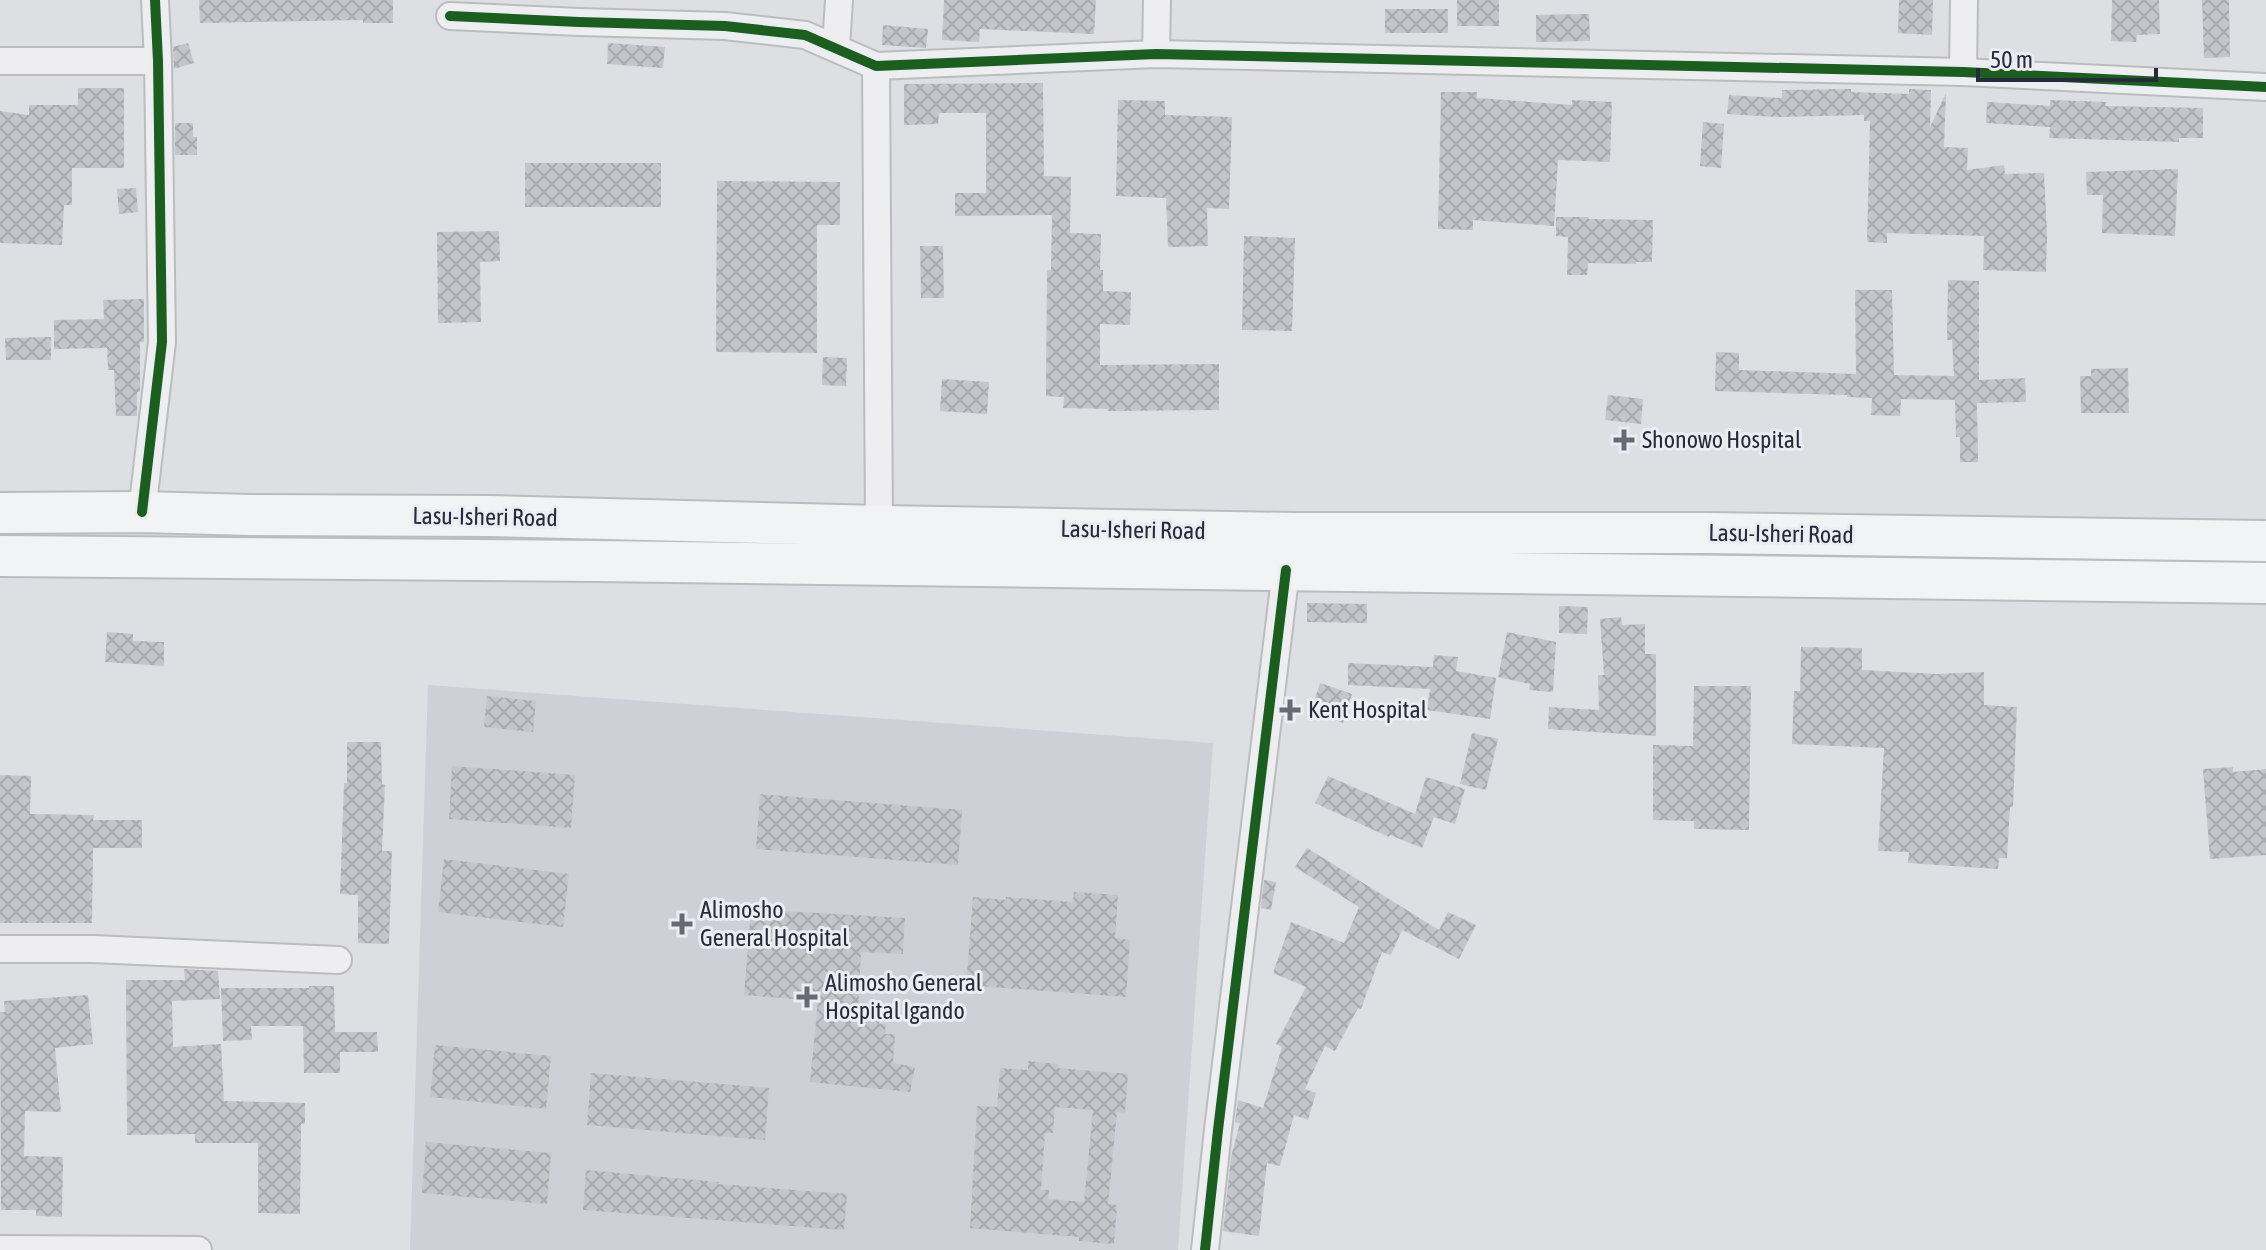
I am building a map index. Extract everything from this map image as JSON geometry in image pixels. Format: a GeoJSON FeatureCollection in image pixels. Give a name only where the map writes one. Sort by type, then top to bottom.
{"type":"FeatureCollection","features":[{"type":"Feature","properties":{"kind":"main road","name":"Lasu-Isheri Road"},"geometry":{"type":"LineString","coordinates":[[0,513],[491,516],[1294,533],[1706,533],[2266,541]]}},
{"type":"Feature","properties":{"kind":"main road","name":"Lasu-Isheri Road"},"geometry":{"type":"LineString","coordinates":[[0,556],[290,557],[2266,583]]}},
{"type":"Feature","properties":{"kind":"street"},"geometry":{"type":"LineString","coordinates":[[142,512],[162,342],[155,0]]}},
{"type":"Feature","properties":{"kind":"street"},"geometry":{"type":"LineString","coordinates":[[836,47],[839,0]]}},
{"type":"Feature","properties":{"kind":"street"},"geometry":{"type":"LineString","coordinates":[[1156,54],[1157,0]]}},
{"type":"Feature","properties":{"kind":"street"},"geometry":{"type":"LineString","coordinates":[[1963,72],[1964,0]]}},
{"type":"Feature","properties":{"kind":"street"},"geometry":{"type":"LineString","coordinates":[[450,16],[725,26],[805,35],[876,66],[1156,54],[1963,72],[2266,87]]}},
{"type":"Feature","properties":{"kind":"street"},"geometry":{"type":"LineString","coordinates":[[0,61],[158,61]]}},
{"type":"Feature","properties":{"kind":"street"},"geometry":{"type":"LineString","coordinates":[[876,66],[879,526]]}},
{"type":"Feature","properties":{"kind":"street"},"geometry":{"type":"LineString","coordinates":[[1205,1250],[1286,570]]}},
{"type":"Feature","properties":{"kind":"street"},"geometry":{"type":"LineString","coordinates":[[0,949],[93,949],[338,960]]}},
{"type":"Feature","properties":{"kind":"street"},"geometry":{"type":"LineString","coordinates":[[0,1249],[198,1250]]}},
{"type":"Feature","properties":{"kind":"shaded area","name":"Alimosho General Hospital Igando"},"geometry":{"type":"Polygon","coordinates":[[[428,685],[1213,743],[1178,1250],[410,1250],[428,685]]]}},
{"type":"Feature","properties":{"kind":"building"},"geometry":{"type":"Polygon","coordinates":[[[199,0],[393,0],[393,23],[363,23],[363,20],[200,23],[199,0]]]}},
{"type":"Feature","properties":{"kind":"building"},"geometry":{"type":"Polygon","coordinates":[[[944,0],[1096,0],[1094,34],[980,29],[979,42],[942,40],[944,0]]]}},
{"type":"Feature","properties":{"kind":"building"},"geometry":{"type":"Polygon","coordinates":[[[1457,0],[1499,0],[1499,26],[1457,26],[1457,0]]]}},
{"type":"Feature","properties":{"kind":"building"},"geometry":{"type":"Polygon","coordinates":[[[1899,0],[1933,0],[1932,35],[1898,33],[1899,0]]]}},
{"type":"Feature","properties":{"kind":"building"},"geometry":{"type":"Polygon","coordinates":[[[2112,0],[2159,0],[2160,34],[2137,35],[2136,42],[2111,41],[2112,0]]]}},
{"type":"Feature","properties":{"kind":"building"},"geometry":{"type":"Polygon","coordinates":[[[2202,0],[2229,0],[2230,57],[2204,58],[2202,0]]]}},
{"type":"Feature","properties":{"kind":"building"},"geometry":{"type":"Polygon","coordinates":[[[1385,9],[1448,9],[1448,33],[1385,33],[1385,9]]]}},
{"type":"Feature","properties":{"kind":"building"},"geometry":{"type":"Polygon","coordinates":[[[1589,14],[1590,41],[1536,42],[1536,15],[1589,14]]]}},
{"type":"Feature","properties":{"kind":"building"},"geometry":{"type":"Polygon","coordinates":[[[883,25],[928,29],[926,48],[882,45],[883,25]]]}},
{"type":"Feature","properties":{"kind":"building"},"geometry":{"type":"Polygon","coordinates":[[[188,43],[194,63],[174,69],[173,47],[188,43]]]}},
{"type":"Feature","properties":{"kind":"building"},"geometry":{"type":"Polygon","coordinates":[[[608,43],[665,47],[663,68],[607,64],[608,43]]]}},
{"type":"Feature","properties":{"kind":"building"},"geometry":{"type":"Polygon","coordinates":[[[1043,83],[1044,176],[1071,177],[1070,233],[1101,234],[1103,291],[1131,292],[1130,325],[1100,324],[1100,365],[1219,364],[1219,410],[1108,411],[1063,408],[1064,397],[1046,396],[1047,270],[1051,270],[1052,215],[955,216],[955,193],[986,193],[986,113],[939,113],[938,124],[904,125],[904,84],[1043,83]]]}},
{"type":"Feature","properties":{"kind":"building"},"geometry":{"type":"Polygon","coordinates":[[[78,88],[124,88],[124,168],[72,168],[72,205],[64,205],[62,245],[0,243],[0,111],[29,115],[29,105],[78,105],[78,88]]]}},
{"type":"Feature","properties":{"kind":"building"},"geometry":{"type":"Polygon","coordinates":[[[1851,89],[1851,92],[1909,94],[1909,89],[1931,90],[1930,127],[1946,93],[1944,147],[1968,148],[1967,170],[2004,165],[2005,174],[2044,173],[2046,272],[1983,270],[1984,236],[1887,233],[1887,243],[1867,242],[1870,121],[1864,121],[1864,115],[1777,117],[1727,114],[1729,95],[1782,98],[1782,90],[1851,89]]]}},
{"type":"Feature","properties":{"kind":"building"},"geometry":{"type":"Polygon","coordinates":[[[1441,92],[1477,92],[1477,98],[1572,105],[1572,100],[1612,102],[1610,162],[1558,160],[1554,226],[1473,220],[1473,230],[1438,229],[1441,92]]]}},
{"type":"Feature","properties":{"kind":"building"},"geometry":{"type":"Polygon","coordinates":[[[1118,100],[1165,101],[1165,115],[1232,117],[1229,209],[1207,208],[1208,246],[1168,247],[1166,198],[1116,196],[1118,100]]]}},
{"type":"Feature","properties":{"kind":"building"},"geometry":{"type":"Polygon","coordinates":[[[2050,100],[2106,102],[2105,106],[2203,108],[2203,138],[2179,138],[2179,142],[2049,138],[2050,127],[1986,123],[1987,102],[2050,106],[2050,100]]]}},
{"type":"Feature","properties":{"kind":"building"},"geometry":{"type":"Polygon","coordinates":[[[1703,122],[1724,124],[1721,168],[1700,166],[1703,122]]]}},
{"type":"Feature","properties":{"kind":"building"},"geometry":{"type":"Polygon","coordinates":[[[175,123],[193,123],[197,155],[175,155],[175,123]]]}},
{"type":"Feature","properties":{"kind":"building"},"geometry":{"type":"Polygon","coordinates":[[[525,163],[661,163],[661,207],[525,207],[525,163]]]}},
{"type":"Feature","properties":{"kind":"building"},"geometry":{"type":"Polygon","coordinates":[[[2178,169],[2175,236],[2102,233],[2103,195],[2087,195],[2086,172],[2178,169]]]}},
{"type":"Feature","properties":{"kind":"building"},"geometry":{"type":"Polygon","coordinates":[[[717,181],[840,182],[840,225],[817,225],[817,353],[716,352],[717,181]]]}},
{"type":"Feature","properties":{"kind":"building"},"geometry":{"type":"Polygon","coordinates":[[[136,188],[138,212],[119,214],[117,189],[136,188]]]}},
{"type":"Feature","properties":{"kind":"building"},"geometry":{"type":"Polygon","coordinates":[[[1556,217],[1653,220],[1652,262],[1588,263],[1587,275],[1567,275],[1568,237],[1556,236],[1556,217]]]}},
{"type":"Feature","properties":{"kind":"building"},"geometry":{"type":"Polygon","coordinates":[[[499,231],[500,261],[480,262],[481,322],[438,323],[437,232],[499,231]]]}},
{"type":"Feature","properties":{"kind":"building"},"geometry":{"type":"Polygon","coordinates":[[[1244,236],[1295,238],[1292,331],[1242,330],[1244,236]]]}},
{"type":"Feature","properties":{"kind":"building"},"geometry":{"type":"Polygon","coordinates":[[[920,246],[943,246],[944,298],[921,298],[920,246]]]}},
{"type":"Feature","properties":{"kind":"building"},"geometry":{"type":"Polygon","coordinates":[[[1948,280],[1979,281],[1979,380],[2025,378],[2026,402],[1977,403],[1978,462],[1960,462],[1955,400],[1901,399],[1900,416],[1871,415],[1872,398],[1715,391],[1716,352],[1739,353],[1739,370],[1856,374],[1855,290],[1892,290],[1894,375],[1954,376],[1952,340],[1947,340],[1948,280]]]}},
{"type":"Feature","properties":{"kind":"building"},"geometry":{"type":"Polygon","coordinates":[[[144,299],[144,342],[140,342],[137,416],[116,416],[114,370],[108,370],[107,348],[54,349],[54,320],[104,319],[103,300],[144,299]]]}},
{"type":"Feature","properties":{"kind":"building"},"geometry":{"type":"Polygon","coordinates":[[[51,337],[51,360],[6,360],[5,338],[51,337]]]}},
{"type":"Feature","properties":{"kind":"building"},"geometry":{"type":"Polygon","coordinates":[[[823,357],[847,358],[846,386],[822,385],[823,357]]]}},
{"type":"Feature","properties":{"kind":"building"},"geometry":{"type":"Polygon","coordinates":[[[2128,368],[2129,413],[2081,413],[2080,376],[2091,376],[2091,369],[2128,368]]]}},
{"type":"Feature","properties":{"kind":"building"},"geometry":{"type":"Polygon","coordinates":[[[942,379],[989,382],[987,414],[940,411],[942,379]]]}},
{"type":"Feature","properties":{"kind":"building"},"geometry":{"type":"Polygon","coordinates":[[[1608,395],[1643,399],[1641,424],[1605,420],[1608,395]]]}},
{"type":"Feature","properties":{"kind":"building"},"geometry":{"type":"Polygon","coordinates":[[[1307,603],[1367,604],[1367,623],[1307,622],[1307,603]]]}},
{"type":"Feature","properties":{"kind":"building"},"geometry":{"type":"Polygon","coordinates":[[[1559,606],[1588,607],[1587,634],[1559,633],[1559,606]]]}},
{"type":"Feature","properties":{"kind":"building"},"geometry":{"type":"Polygon","coordinates":[[[1621,617],[1622,625],[1645,624],[1645,654],[1656,654],[1656,736],[1548,729],[1549,707],[1599,710],[1598,675],[1604,675],[1600,619],[1621,617]]]}},
{"type":"Feature","properties":{"kind":"building"},"geometry":{"type":"Polygon","coordinates":[[[107,632],[133,634],[133,641],[164,642],[164,666],[105,662],[107,632]]]}},
{"type":"Feature","properties":{"kind":"building"},"geometry":{"type":"Polygon","coordinates":[[[1507,632],[1556,642],[1553,692],[1529,690],[1530,684],[1498,677],[1507,632]]]}},
{"type":"Feature","properties":{"kind":"building"},"geometry":{"type":"Polygon","coordinates":[[[1801,647],[1862,648],[1862,670],[1937,674],[1984,672],[1984,705],[2017,707],[2013,807],[2010,807],[2007,858],[1999,858],[1998,869],[1908,863],[1909,852],[1878,851],[1884,748],[1792,744],[1794,691],[1800,691],[1801,647]]]}},
{"type":"Feature","properties":{"kind":"building"},"geometry":{"type":"Polygon","coordinates":[[[1434,655],[1458,657],[1456,671],[1496,678],[1490,719],[1427,710],[1430,689],[1348,685],[1348,663],[1433,667],[1434,655]]]}},
{"type":"Feature","properties":{"kind":"building"},"geometry":{"type":"Polygon","coordinates":[[[1320,683],[1352,694],[1343,723],[1310,714],[1320,683]]]}},
{"type":"Feature","properties":{"kind":"building"},"geometry":{"type":"Polygon","coordinates":[[[1694,686],[1751,686],[1749,830],[1694,829],[1694,821],[1653,820],[1653,745],[1693,746],[1694,686]]]}},
{"type":"Feature","properties":{"kind":"building"},"geometry":{"type":"Polygon","coordinates":[[[487,696],[536,701],[533,732],[484,727],[487,696]]]}},
{"type":"Feature","properties":{"kind":"building"},"geometry":{"type":"Polygon","coordinates":[[[1472,733],[1498,739],[1486,790],[1460,784],[1472,733]]]}},
{"type":"Feature","properties":{"kind":"building"},"geometry":{"type":"Polygon","coordinates":[[[347,742],[381,742],[382,784],[385,785],[382,851],[392,851],[389,944],[358,943],[358,895],[340,894],[347,742]]]}},
{"type":"Feature","properties":{"kind":"building"},"geometry":{"type":"Polygon","coordinates":[[[452,766],[575,775],[571,828],[449,819],[452,766]]]}},
{"type":"Feature","properties":{"kind":"building"},"geometry":{"type":"Polygon","coordinates":[[[2233,767],[2233,772],[2266,769],[2266,855],[2210,859],[2203,769],[2233,767]]]}},
{"type":"Feature","properties":{"kind":"building"},"geometry":{"type":"Polygon","coordinates":[[[0,775],[31,776],[30,814],[94,815],[93,820],[142,820],[142,848],[93,848],[92,923],[0,923],[0,775]]]}},
{"type":"Feature","properties":{"kind":"building"},"geometry":{"type":"Polygon","coordinates":[[[1328,776],[1415,814],[1426,777],[1465,789],[1455,824],[1434,817],[1422,848],[1389,837],[1315,803],[1328,776]]]}},
{"type":"Feature","properties":{"kind":"building"},"geometry":{"type":"Polygon","coordinates":[[[760,794],[962,810],[958,865],[756,849],[760,794]]]}},
{"type":"Feature","properties":{"kind":"building"},"geometry":{"type":"Polygon","coordinates":[[[1307,848],[1439,930],[1448,912],[1476,925],[1459,959],[1402,930],[1391,955],[1382,952],[1361,1009],[1358,1008],[1335,1051],[1325,1046],[1305,1089],[1316,1093],[1308,1120],[1294,1115],[1280,1166],[1267,1163],[1259,1236],[1223,1231],[1231,1157],[1240,1123],[1235,1122],[1238,1100],[1263,1108],[1282,1047],[1276,1044],[1306,987],[1273,973],[1291,922],[1344,943],[1359,907],[1295,867],[1307,848]]]}},
{"type":"Feature","properties":{"kind":"building"},"geometry":{"type":"Polygon","coordinates":[[[444,859],[569,874],[563,927],[438,912],[444,859]]]}},
{"type":"Feature","properties":{"kind":"building"},"geometry":{"type":"Polygon","coordinates":[[[1264,880],[1276,882],[1271,910],[1261,908],[1264,880]]]}},
{"type":"Feature","properties":{"kind":"building"},"geometry":{"type":"Polygon","coordinates":[[[1074,892],[1118,895],[1115,938],[1130,940],[1126,997],[966,985],[973,897],[1073,902],[1074,892]]]}},
{"type":"Feature","properties":{"kind":"building"},"geometry":{"type":"Polygon","coordinates":[[[751,909],[905,918],[903,954],[861,952],[858,1010],[881,1013],[879,1024],[886,1024],[885,1034],[895,1034],[893,1063],[915,1067],[910,1092],[810,1082],[818,1001],[744,995],[751,909]]]}},
{"type":"Feature","properties":{"kind":"building"},"geometry":{"type":"Polygon","coordinates":[[[184,969],[218,971],[220,999],[172,1001],[173,1047],[221,1044],[224,1101],[305,1103],[305,1124],[301,1124],[300,1214],[258,1213],[258,1143],[195,1143],[195,1134],[127,1135],[126,980],[185,980],[184,969]]]}},
{"type":"Feature","properties":{"kind":"building"},"geometry":{"type":"Polygon","coordinates":[[[334,986],[335,1032],[377,1032],[378,1052],[340,1052],[340,1073],[304,1073],[303,1026],[251,1026],[252,1040],[223,1041],[221,988],[334,986]]]}},
{"type":"Feature","properties":{"kind":"building"},"geometry":{"type":"Polygon","coordinates":[[[88,995],[93,1044],[55,1048],[61,1112],[25,1111],[24,1156],[63,1157],[62,1217],[36,1216],[36,1210],[1,1210],[0,1012],[5,1012],[4,1001],[88,995]]]}},
{"type":"Feature","properties":{"kind":"building"},"geometry":{"type":"Polygon","coordinates":[[[435,1045],[551,1056],[546,1109],[430,1097],[435,1045]]]}},
{"type":"Feature","properties":{"kind":"building"},"geometry":{"type":"Polygon","coordinates":[[[1028,1061],[1058,1064],[1058,1068],[1128,1074],[1125,1113],[1117,1112],[1108,1204],[1117,1205],[1114,1244],[1079,1241],[1079,1237],[970,1228],[977,1106],[997,1107],[1000,1068],[1028,1070],[1028,1061]],[[1055,1107],[1053,1133],[1045,1133],[1041,1190],[1049,1190],[1048,1199],[1084,1202],[1093,1110],[1055,1107]]]}},
{"type":"Feature","properties":{"kind":"building"},"geometry":{"type":"Polygon","coordinates":[[[591,1073],[769,1088],[765,1140],[587,1125],[591,1073]]]}},
{"type":"Feature","properties":{"kind":"building"},"geometry":{"type":"Polygon","coordinates":[[[426,1142],[551,1153],[547,1204],[422,1193],[426,1142]]]}},
{"type":"Feature","properties":{"kind":"building"},"geometry":{"type":"Polygon","coordinates":[[[586,1170],[847,1194],[844,1230],[583,1210],[586,1170]]]}},
{"type":"Feature","properties":{"kind":"cycle path"},"geometry":{"type":"LineString","coordinates":[[142,512],[162,342],[155,0]]}},
{"type":"Feature","properties":{"kind":"cycle path"},"geometry":{"type":"LineString","coordinates":[[450,16],[725,26],[805,35],[876,66],[1156,54],[1963,72],[2266,87]]}},
{"type":"Feature","properties":{"kind":"cycle path"},"geometry":{"type":"LineString","coordinates":[[1205,1250],[1286,570]]}},
{"type":"Feature","properties":{"kind":"place","name":"Shonowo Hospital"},"geometry":{"type":"Point","coordinates":[1624,440]}},
{"type":"Feature","properties":{"kind":"place","name":"Kent Hospital"},"geometry":{"type":"Point","coordinates":[1290,710]}},
{"type":"Feature","properties":{"kind":"place","name":"Alimosho General Hospital"},"geometry":{"type":"Point","coordinates":[682,924]}},
{"type":"Feature","properties":{"kind":"place","name":"Alimosho General Hospital Igando"},"geometry":{"type":"Point","coordinates":[807,997]}}]}
